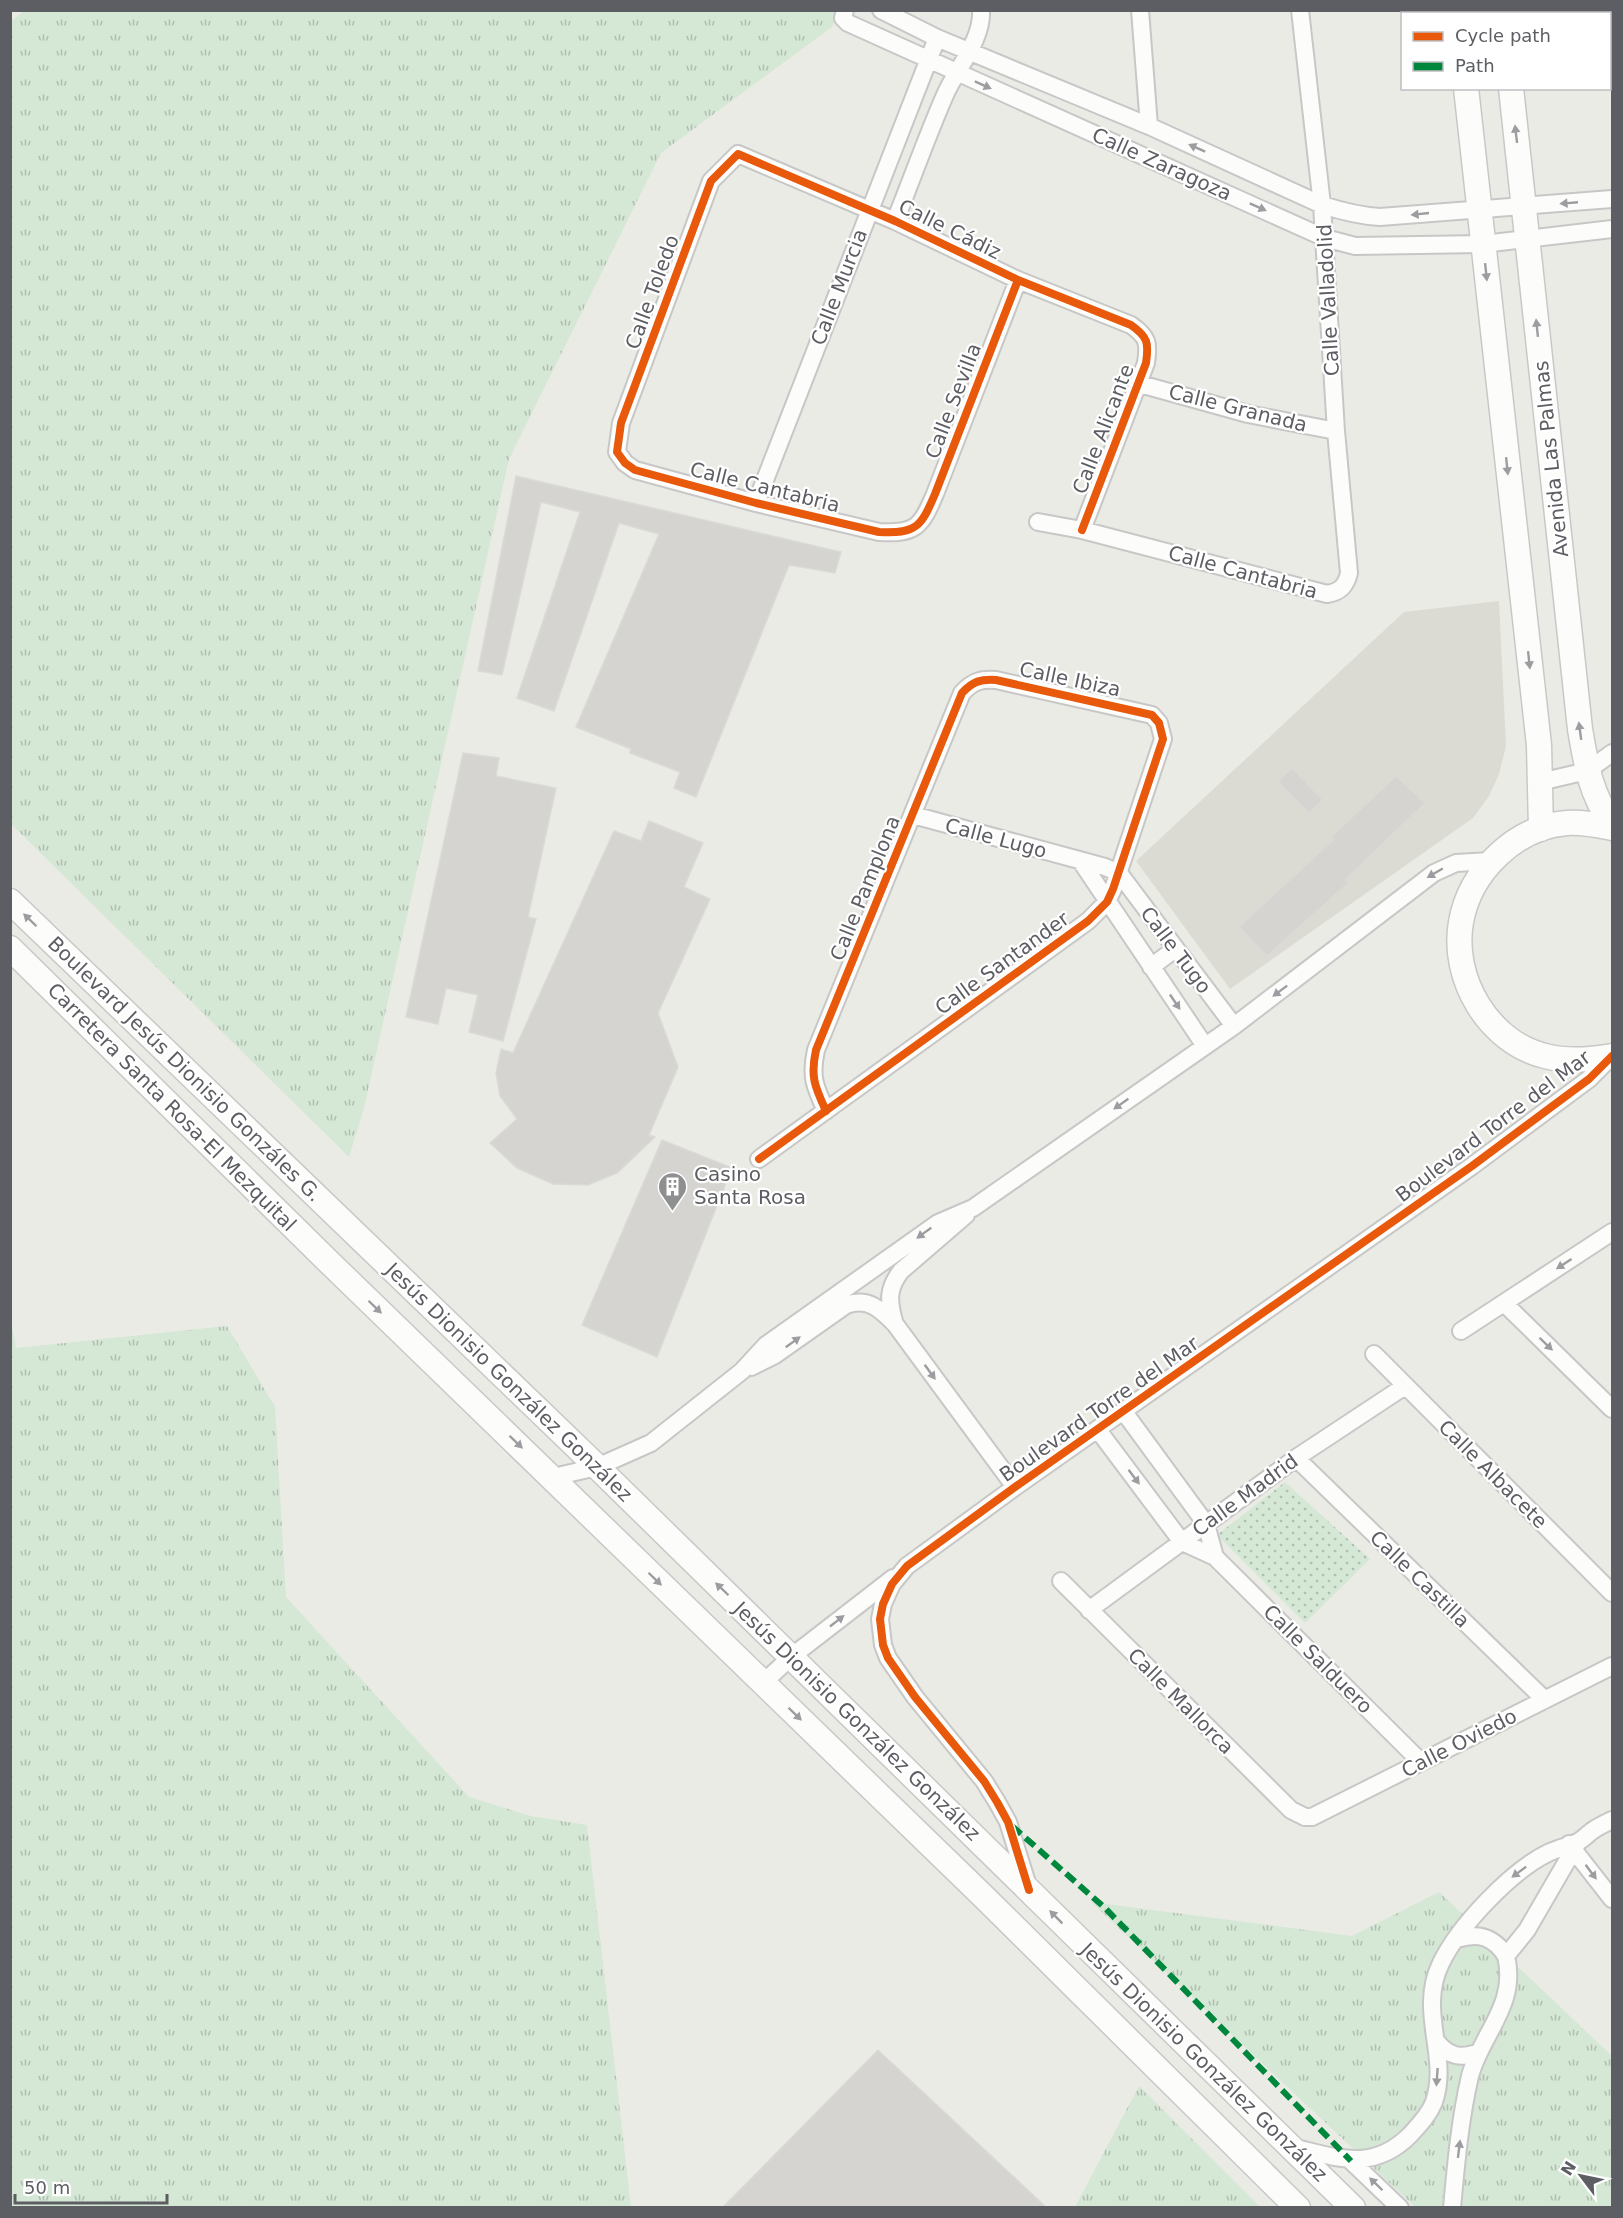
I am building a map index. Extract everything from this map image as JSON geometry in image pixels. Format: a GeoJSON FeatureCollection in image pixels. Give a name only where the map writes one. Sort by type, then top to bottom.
{"type":"FeatureCollection","features":[{"type":"Feature","properties":{"kind":"main road"},"geometry":{"type":"LineString","coordinates":[[1466,90],[1539,745],[1541,829]]}},
{"type":"Feature","properties":{"kind":"main road","name":"Avenida Las Palmas"},"geometry":{"type":"LineString","coordinates":[[1511,90],[1580,729],[1587,771],[1600,807],[1612,826]]}},
{"type":"Feature","properties":{"kind":"main road"},"geometry":{"type":"LineString","coordinates":[[1612,826],[1566,823],[1541,829],[1514,842],[1491,861],[1472,889],[1461,922],[1460,957],[1469,990],[1487,1019],[1513,1042],[1544,1056],[1577,1061],[1612,1056]]}},
{"type":"Feature","properties":{"kind":"main road","name":"Boulevard Jesús Dionisio Gonzáles G."},"geometry":{"type":"LineString","coordinates":[[10,901],[359,1237]]}},
{"type":"Feature","properties":{"kind":"main road","name":"Carretera Santa Rosa-El Mezquital"},"geometry":{"type":"LineString","coordinates":[[10,948],[333,1266]]}},
{"type":"Feature","properties":{"kind":"main road","name":"Jesús Dionisio González González"},"geometry":{"type":"LineString","coordinates":[[359,1237],[1353,2208]]}},
{"type":"Feature","properties":{"kind":"main road","name":"Jesús Dionisio González González"},"geometry":{"type":"LineString","coordinates":[[333,1266],[984,1897],[1298,2208]]}},
{"type":"Feature","properties":{"kind":"street","name":"Calle Zaragoza"},"geometry":{"type":"LineString","coordinates":[[845,10],[845,21],[927,61],[1325,238],[1355,246],[1483,244],[1612,229]]}},
{"type":"Feature","properties":{"kind":"street","name":"Calle Zaragoza"},"geometry":{"type":"LineString","coordinates":[[881,10],[937,38],[1149,126],[1322,205],[1367,216],[1612,199]]}},
{"type":"Feature","properties":{"kind":"street","name":"Calle Murcia"},"geometry":{"type":"LineString","coordinates":[[895,221],[946,93],[969,51],[981,18],[981,10]]}},
{"type":"Feature","properties":{"kind":"street"},"geometry":{"type":"LineString","coordinates":[[1140,10],[1149,126]]}},
{"type":"Feature","properties":{"kind":"street","name":"Calle Valladolid"},"geometry":{"type":"LineString","coordinates":[[1299,10],[1325,238],[1336,431],[1349,573],[1342,588]]}},
{"type":"Feature","properties":{"kind":"street","name":"Calle Murcia"},"geometry":{"type":"LineString","coordinates":[[756,503],[937,38]]}},
{"type":"Feature","properties":{"kind":"street","name":"Calle Cádiz"},"geometry":{"type":"LineString","coordinates":[[738,154],[895,221],[1018,280],[1131,325],[1144,338]]}},
{"type":"Feature","properties":{"kind":"street","name":"Calle Toledo"},"geometry":{"type":"LineString","coordinates":[[617,452],[621,423],[711,181],[738,154]]}},
{"type":"Feature","properties":{"kind":"street","name":"Calle Sevilla"},"geometry":{"type":"LineString","coordinates":[[912,530],[926,515],[935,494],[1018,280]]}},
{"type":"Feature","properties":{"kind":"street","name":"Calle Alicante"},"geometry":{"type":"LineString","coordinates":[[1082,530],[1140,384],[1148,352],[1148,343],[1144,338]]}},
{"type":"Feature","properties":{"kind":"street","name":"Calle Granada"},"geometry":{"type":"LineString","coordinates":[[1140,384],[1248,414],[1336,431]]}},
{"type":"Feature","properties":{"kind":"street","name":"Calle Cantabria"},"geometry":{"type":"LineString","coordinates":[[617,452],[625,463],[635,470],[756,503],[879,532],[897,533],[912,530]]}},
{"type":"Feature","properties":{"kind":"street","name":"Calle Cantabria"},"geometry":{"type":"LineString","coordinates":[[1038,522],[1082,530],[1327,594],[1335,593],[1342,588]]}},
{"type":"Feature","properties":{"kind":"street","name":"Calle Ibiza"},"geometry":{"type":"LineString","coordinates":[[972,683],[983,679],[996,680],[1140,711],[1152,716],[1159,723]]}},
{"type":"Feature","properties":{"kind":"street","name":"Calle Pamplona"},"geometry":{"type":"LineString","coordinates":[[826,1111],[813,1083],[812,1065],[816,1050],[956,705],[962,693],[972,683]]}},
{"type":"Feature","properties":{"kind":"street","name":"Calle Santander"},"geometry":{"type":"LineString","coordinates":[[759,1159],[1088,921],[1107,902],[1119,873],[1163,739],[1159,723]]}},
{"type":"Feature","properties":{"kind":"street"},"geometry":{"type":"LineString","coordinates":[[1540,783],[1587,771],[1612,753]]}},
{"type":"Feature","properties":{"kind":"street","name":"Calle Lugo"},"geometry":{"type":"LineString","coordinates":[[913,815],[1105,867],[1119,873]]}},
{"type":"Feature","properties":{"kind":"street"},"geometry":{"type":"LineString","coordinates":[[1080,860],[1107,902]]}},
{"type":"Feature","properties":{"kind":"street"},"geometry":{"type":"LineString","coordinates":[[895,1324],[889,1296],[896,1278],[902,1270],[973,1209],[1234,1026],[1434,873],[1456,863],[1491,861]]}},
{"type":"Feature","properties":{"kind":"street","name":"Calle Tugo"},"geometry":{"type":"LineString","coordinates":[[1119,873],[1234,1026]]}},
{"type":"Feature","properties":{"kind":"street","name":"Calle Tugo"},"geometry":{"type":"LineString","coordinates":[[1107,902],[1205,1046]]}},
{"type":"Feature","properties":{"kind":"street"},"geometry":{"type":"LineString","coordinates":[[1151,967],[1175,949]]}},
{"type":"Feature","properties":{"kind":"street","name":"Boulevard Torre del Mar"},"geometry":{"type":"LineString","coordinates":[[763,1683],[791,1657],[907,1566],[1015,1487],[1472,1166],[1589,1079],[1612,1056]]}},
{"type":"Feature","properties":{"kind":"street"},"geometry":{"type":"LineString","coordinates":[[554,1479],[562,1474],[597,1467],[651,1443],[742,1371],[766,1345],[938,1223],[973,1209]]}},
{"type":"Feature","properties":{"kind":"street"},"geometry":{"type":"LineString","coordinates":[[1461,1331],[1611,1235]]}},
{"type":"Feature","properties":{"kind":"street"},"geometry":{"type":"LineString","coordinates":[[742,1371],[775,1355],[846,1305],[854,1302],[872,1304],[881,1309],[895,1324],[1015,1487]]}},
{"type":"Feature","properties":{"kind":"street"},"geometry":{"type":"LineString","coordinates":[[1504,1303],[1612,1409]]}},
{"type":"Feature","properties":{"kind":"street","name":"Calle Albacete"},"geometry":{"type":"LineString","coordinates":[[1374,1354],[1612,1593]]}},
{"type":"Feature","properties":{"kind":"street","name":"Calle Madrid"},"geometry":{"type":"LineString","coordinates":[[1089,1610],[1296,1458],[1405,1386]]}},
{"type":"Feature","properties":{"kind":"street","name":"Calle Salduero"},"geometry":{"type":"LineString","coordinates":[[1124,1412],[1206,1524],[1215,1557]]}},
{"type":"Feature","properties":{"kind":"street","name":"Calle Salduero"},"geometry":{"type":"LineString","coordinates":[[1098,1430],[1182,1542],[1215,1557],[1421,1762]]}},
{"type":"Feature","properties":{"kind":"street","name":"Calle Castilla"},"geometry":{"type":"LineString","coordinates":[[1296,1458],[1545,1700]]}},
{"type":"Feature","properties":{"kind":"street","name":"Boulevard Torre del Mar"},"geometry":{"type":"LineString","coordinates":[[907,1566],[892,1584],[883,1604],[880,1619],[883,1645],[888,1658],[915,1697],[984,1781],[997,1802],[1008,1822],[1029,1890]]}},
{"type":"Feature","properties":{"kind":"street","name":"Calle Mallorca"},"geometry":{"type":"LineString","coordinates":[[1061,1581],[1291,1810],[1305,1817]]}},
{"type":"Feature","properties":{"kind":"street","name":"Calle Oviedo"},"geometry":{"type":"LineString","coordinates":[[1305,1817],[1312,1817],[1612,1666]]}},
{"type":"Feature","properties":{"kind":"street"},"geometry":{"type":"LineString","coordinates":[[1291,2147],[1351,2161],[1385,2153],[1402,2143],[1428,2114],[1434,2100],[1438,2075],[1437,2042],[1432,2026],[1432,1991],[1440,1964],[1481,1908],[1512,1877],[1547,1853],[1574,1845],[1612,1820]]}},
{"type":"Feature","properties":{"kind":"street"},"geometry":{"type":"LineString","coordinates":[[1574,1845],[1612,1899]]}},
{"type":"Feature","properties":{"kind":"street"},"geometry":{"type":"LineString","coordinates":[[1506,1956],[1527,1930],[1574,1845]]}},
{"type":"Feature","properties":{"kind":"street"},"geometry":{"type":"LineString","coordinates":[[1452,2208],[1466,2094],[1479,2052],[1502,2008],[1510,1970],[1506,1956],[1499,1946],[1483,1936],[1465,1936],[1457,1939]]}},
{"type":"Feature","properties":{"kind":"street"},"geometry":{"type":"LineString","coordinates":[[1437,2042],[1454,2056],[1463,2057],[1479,2052]]}},
{"type":"Feature","properties":{"kind":"street"},"geometry":{"type":"LineString","coordinates":[[1351,2161],[1400,2208]]}},
{"type":"Feature","properties":{"kind":"shaded area"},"geometry":{"type":"Polygon","coordinates":[[[1499,601],[1506,746],[1499,774],[1489,796],[1473,818],[1230,989],[1136,861],[1404,612],[1499,601]]]}},
{"type":"Feature","properties":{"kind":"green space"},"geometry":{"type":"Polygon","coordinates":[[[25,10],[840,11],[832,27],[661,153],[509,459],[364,1108],[349,1157],[11,824],[10,22],[25,10]]]}},
{"type":"Feature","properties":{"kind":"green space"},"geometry":{"type":"Polygon","coordinates":[[[11,1320],[16,1348],[227,1326],[275,1407],[286,1597],[469,1797],[531,1816],[587,1825],[631,2207],[11,2207],[11,1320]]]}},
{"type":"Feature","properties":{"kind":"green space"},"geometry":{"type":"Polygon","coordinates":[[[1285,1482],[1370,1559],[1305,1623],[1217,1535],[1285,1482]]]}},
{"type":"Feature","properties":{"kind":"green space"},"geometry":{"type":"Polygon","coordinates":[[[1439,1892],[1612,2056],[1612,2207],[1415,2207],[1091,1902],[1352,1936],[1439,1892]]]}},
{"type":"Feature","properties":{"kind":"green space"},"geometry":{"type":"Polygon","coordinates":[[[1139,2086],[1260,2207],[1075,2207],[1139,2086]]]}},
{"type":"Feature","properties":{"kind":"building"},"geometry":{"type":"Polygon","coordinates":[[[516,476],[841,552],[835,573],[789,565],[696,797],[674,788],[680,772],[630,753],[631,749],[576,727],[659,534],[619,523],[554,711],[517,698],[580,512],[541,502],[502,675],[478,671],[516,476]]]}},
{"type":"Feature","properties":{"kind":"building"},"geometry":{"type":"Polygon","coordinates":[[[463,753],[499,758],[496,776],[556,788],[528,917],[536,919],[503,1041],[469,1032],[478,995],[446,988],[438,1024],[406,1017],[463,753]]]}},
{"type":"Feature","properties":{"kind":"building"},"geometry":{"type":"Polygon","coordinates":[[[1292,768],[1323,800],[1309,813],[1278,782],[1292,768]]]}},
{"type":"Feature","properties":{"kind":"building"},"geometry":{"type":"Polygon","coordinates":[[[1396,776],[1425,803],[1345,880],[1348,883],[1267,956],[1239,927],[1334,839],[1331,837],[1396,776]]]}},
{"type":"Feature","properties":{"kind":"building"},"geometry":{"type":"Polygon","coordinates":[[[649,821],[703,843],[684,887],[710,899],[658,1013],[678,1067],[649,1135],[655,1137],[617,1173],[588,1185],[553,1184],[517,1168],[490,1143],[517,1119],[500,1096],[496,1073],[501,1049],[513,1053],[614,831],[641,841],[649,821]]]}},
{"type":"Feature","properties":{"kind":"building","name":"Casino Santa Rosa"},"geometry":{"type":"Polygon","coordinates":[[[662,1140],[732,1168],[657,1357],[582,1325],[662,1140]]]}},
{"type":"Feature","properties":{"kind":"building"},"geometry":{"type":"Polygon","coordinates":[[[878,2050],[1047,2208],[722,2208],[878,2050]]]}},
{"type":"Feature","properties":{"kind":"marked path"},"geometry":{"type":"LineString","coordinates":[[1012,1826],[1105,1908],[1351,2161]]}},
{"type":"Feature","properties":{"kind":"cycle path"},"geometry":{"type":"LineString","coordinates":[[1018,280],[935,494],[921,521],[909,530],[879,532],[756,503],[635,470],[625,463],[617,452],[621,423],[711,181],[738,154],[895,221],[1018,280],[1131,325],[1141,333],[1147,345],[1146,363],[1082,530]]}},
{"type":"Feature","properties":{"kind":"cycle path"},"geometry":{"type":"LineString","coordinates":[[759,1159],[1088,921],[1107,902],[1163,739],[1159,723],[1152,715],[996,680],[978,682],[962,693],[816,1050],[813,1068],[815,1082],[822,1103],[826,1111]]}},
{"type":"Feature","properties":{"kind":"cycle path"},"geometry":{"type":"LineString","coordinates":[[1029,1890],[1008,1822],[997,1802],[984,1781],[915,1697],[888,1658],[883,1645],[880,1619],[883,1604],[892,1584],[907,1566],[1015,1487],[1472,1166],[1589,1079],[1612,1056]]}},
{"type":"Feature","properties":{"kind":"place","name":"Casino Santa Rosa"},"geometry":{"type":"Point","coordinates":[673,1212]}}]}
